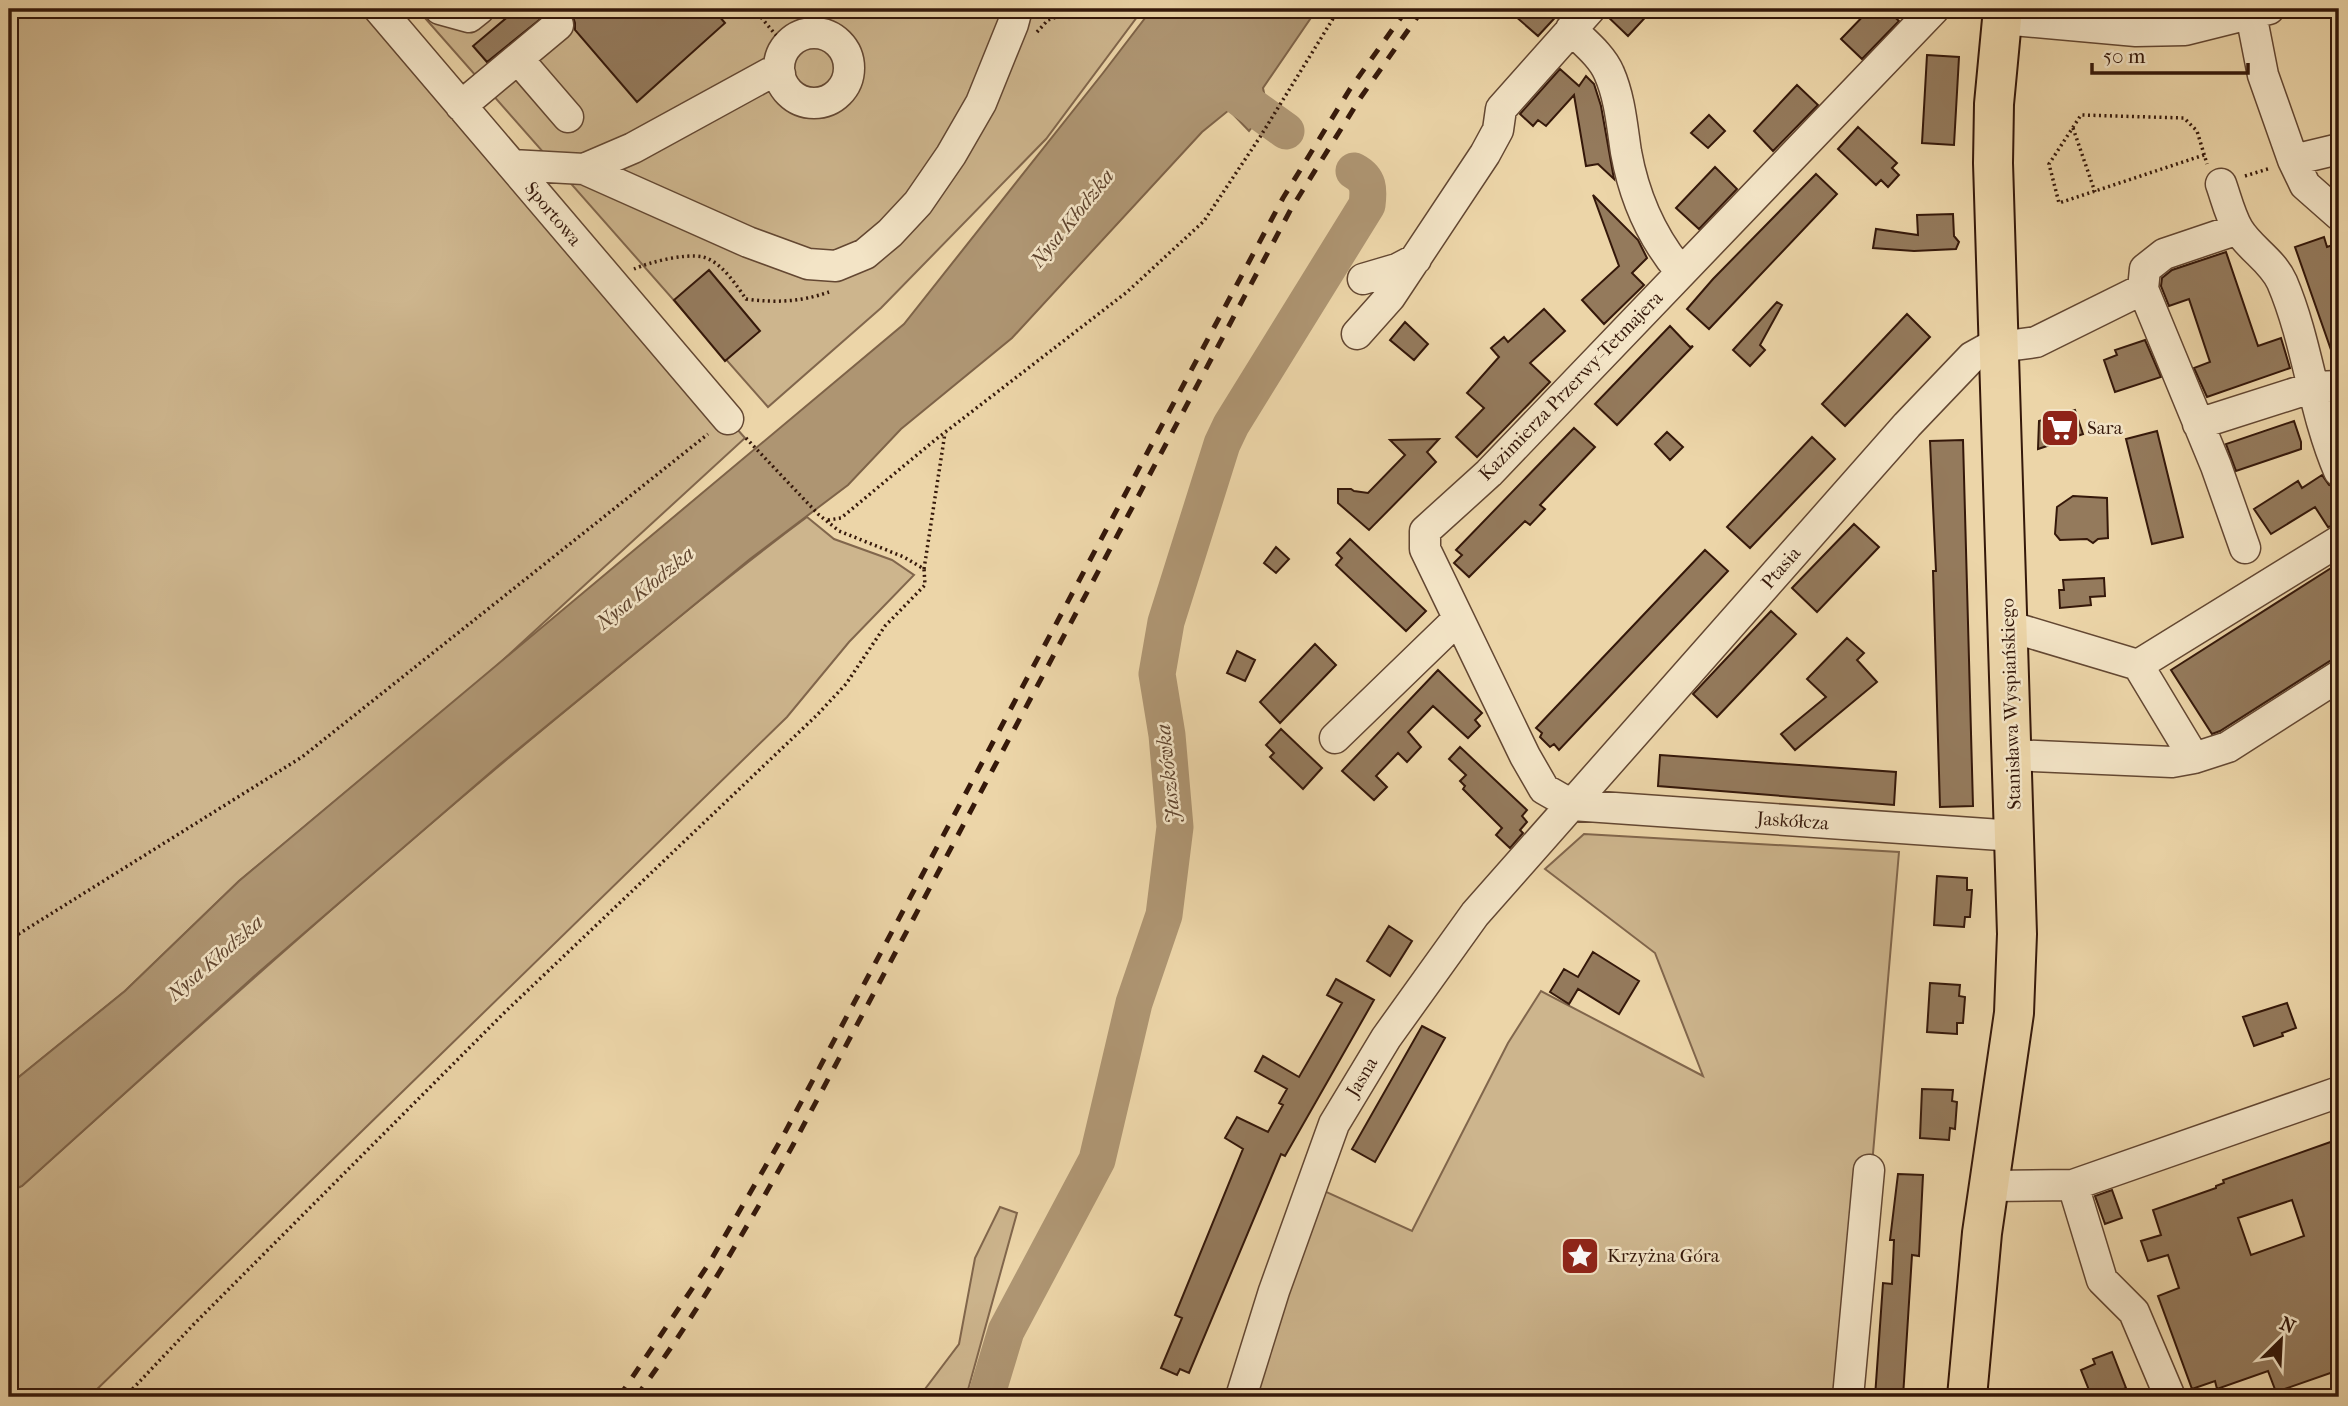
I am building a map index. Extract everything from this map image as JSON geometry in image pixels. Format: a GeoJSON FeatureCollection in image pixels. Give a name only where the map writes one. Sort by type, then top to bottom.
{"type":"FeatureCollection","features":[{"type":"Feature","properties":{"kind":"main road","name":"Stanisława Wyspiańskiego"},"geometry":{"type":"LineString","coordinates":[[1967,1397],[1982,1233],[2014,1013],[2017,934],[1993,163],[1994,103],[2003,14]]}},
{"type":"Feature","properties":{"kind":"street","name":"Sportowa"},"geometry":{"type":"LineString","coordinates":[[379,9],[609,280],[728,430]]}},
{"type":"Feature","properties":{"kind":"street"},"geometry":{"type":"LineString","coordinates":[[440,9],[469,17],[479,9]]}},
{"type":"Feature","properties":{"kind":"street"},"geometry":{"type":"LineString","coordinates":[[512,165],[584,169],[748,242],[808,264],[836,266],[865,254],[890,233],[918,203],[951,155],[981,103],[1017,9]]}},
{"type":"Feature","properties":{"kind":"street","name":"Kazimierza Przerwy-Tetmajera"},"geometry":{"type":"LineString","coordinates":[[1572,805],[1544,789],[1525,756],[1425,548],[1426,531],[1489,473],[1934,9]]}},
{"type":"Feature","properties":{"kind":"street"},"geometry":{"type":"LineString","coordinates":[[2003,14],[2136,31],[2185,30],[2260,11],[2263,75],[2293,160],[2305,185],[2339,215]]}},
{"type":"Feature","properties":{"kind":"street"},"geometry":{"type":"LineString","coordinates":[[1357,334],[1381,311],[1485,154],[1498,130],[1501,110],[1580,19],[1593,51],[1609,71],[1642,212],[1668,256],[1681,272]]}},
{"type":"Feature","properties":{"kind":"street"},"geometry":{"type":"LineString","coordinates":[[461,106],[558,25]]}},
{"type":"Feature","properties":{"kind":"street"},"geometry":{"type":"LineString","coordinates":[[518,59],[568,117]]}},
{"type":"Feature","properties":{"kind":"street"},"geometry":{"type":"LineString","coordinates":[[584,169],[633,148],[769,73],[783,60]]}},
{"type":"Feature","properties":{"kind":"street"},"geometry":{"type":"LineString","coordinates":[[2293,160],[2339,149]]}},
{"type":"Feature","properties":{"kind":"street"},"geometry":{"type":"LineString","coordinates":[[2221,184],[2238,229],[2272,265],[2281,280],[2298,327],[2327,386],[2329,448],[2339,471]]}},
{"type":"Feature","properties":{"kind":"street"},"geometry":{"type":"LineString","coordinates":[[2238,229],[2164,254],[2145,269],[2143,289],[2216,466],[2245,548]]}},
{"type":"Feature","properties":{"kind":"street"},"geometry":{"type":"LineString","coordinates":[[1363,279],[1397,269],[1416,259]]}},
{"type":"Feature","properties":{"kind":"street"},"geometry":{"type":"LineString","coordinates":[[1999,345],[2036,342],[2143,289]]}},
{"type":"Feature","properties":{"kind":"street","name":"Ptasia"},"geometry":{"type":"LineString","coordinates":[[1572,805],[1907,425],[1972,357],[1999,345]]}},
{"type":"Feature","properties":{"kind":"street"},"geometry":{"type":"LineString","coordinates":[[2198,424],[2327,386]]}},
{"type":"Feature","properties":{"kind":"street"},"geometry":{"type":"LineString","coordinates":[[2138,665],[2339,541]]}},
{"type":"Feature","properties":{"kind":"street"},"geometry":{"type":"LineString","coordinates":[[1335,738],[1458,618]]}},
{"type":"Feature","properties":{"kind":"street"},"geometry":{"type":"LineString","coordinates":[[2008,626],[2138,665],[2194,758]]}},
{"type":"Feature","properties":{"kind":"street"},"geometry":{"type":"LineString","coordinates":[[2012,755],[2172,762],[2194,758],[2228,747],[2339,676]]}},
{"type":"Feature","properties":{"kind":"street","name":"Jaskółcza"},"geometry":{"type":"LineString","coordinates":[[1572,805],[2015,836]]}},
{"type":"Feature","properties":{"kind":"street","name":"Jasna"},"geometry":{"type":"LineString","coordinates":[[1241,1397],[1274,1291],[1334,1125],[1385,1038],[1475,914],[1572,805]]}},
{"type":"Feature","properties":{"kind":"street"},"geometry":{"type":"LineString","coordinates":[[1990,1186],[2073,1185],[2339,1092]]}},
{"type":"Feature","properties":{"kind":"street"},"geometry":{"type":"LineString","coordinates":[[1848,1397],[1869,1170]]}},
{"type":"Feature","properties":{"kind":"street"},"geometry":{"type":"LineString","coordinates":[[2073,1185],[2102,1280],[2134,1312],[2170,1397]]}},
{"type":"Feature","properties":{"kind":"path"},"geometry":{"type":"LineString","coordinates":[[754,9],[783,60]]}},
{"type":"Feature","properties":{"kind":"path"},"geometry":{"type":"LineString","coordinates":[[1035,35],[1048,20],[1079,9]]}},
{"type":"Feature","properties":{"kind":"path"},"geometry":{"type":"LineString","coordinates":[[828,520],[841,518],[945,433],[1127,292],[1204,221],[1260,137],[1339,9]]}},
{"type":"Feature","properties":{"kind":"path"},"geometry":{"type":"LineString","coordinates":[[2204,155],[2059,204],[2049,164],[2081,115],[2184,118],[2197,131],[2204,155],[2206,164],[2221,184],[2293,160]]}},
{"type":"Feature","properties":{"kind":"path"},"geometry":{"type":"LineString","coordinates":[[2073,128],[2095,192]]}},
{"type":"Feature","properties":{"kind":"path"},"geometry":{"type":"LineString","coordinates":[[609,280],[664,259],[704,257],[724,271],[746,299],[777,303],[802,300],[836,289]]}},
{"type":"Feature","properties":{"kind":"path"},"geometry":{"type":"LineString","coordinates":[[9,940],[302,757],[728,430],[839,531],[904,557],[924,569]]}},
{"type":"Feature","properties":{"kind":"path"},"geometry":{"type":"LineString","coordinates":[[125,1397],[194,1324],[504,1013],[817,715],[846,684],[885,626],[925,585],[924,569],[945,433]]}},
{"type":"Feature","properties":{"kind":"shaded area"},"geometry":{"type":"Polygon","coordinates":[[[9,9],[362,9],[745,438],[491,671],[239,881],[125,991],[9,1085],[9,9]]]}},
{"type":"Feature","properties":{"kind":"shaded area"},"geometry":{"type":"Polygon","coordinates":[[[417,9],[1143,9],[1046,139],[881,308],[768,407],[417,9]]]}},
{"type":"Feature","properties":{"kind":"shaded area"},"geometry":{"type":"Polygon","coordinates":[[[807,517],[834,539],[892,560],[914,575],[849,642],[787,717],[89,1397],[9,1397],[9,1192],[22,1186],[233,996],[519,749],[672,623],[807,517]]]}},
{"type":"Feature","properties":{"kind":"shaded area"},"geometry":{"type":"Polygon","coordinates":[[[1584,834],[1899,852],[1852,1397],[1248,1397],[1320,1189],[1412,1231],[1508,1043],[1541,991],[1703,1076],[1655,953],[1545,869],[1584,834]]]}},
{"type":"Feature","properties":{"kind":"shaded area"},"geometry":{"type":"Polygon","coordinates":[[[1000,1207],[1017,1213],[966,1397],[919,1397],[959,1344],[975,1258],[1000,1207]]]}},
{"type":"Feature","properties":{"kind":"water","name":"Nysa Kłodzka"},"geometry":{"type":"Polygon","coordinates":[[[1152,9],[1317,9],[1263,88],[1267,108],[1249,131],[1229,110],[1202,132],[1012,338],[901,429],[848,485],[750,559],[499,765],[259,972],[22,1186],[9,1191],[9,1085],[125,991],[239,881],[904,324],[1152,9]]]}},
{"type":"Feature","properties":{"kind":"building"},"geometry":{"type":"Polygon","coordinates":[[[517,9],[553,9],[487,62],[473,46],[517,9]]]}},
{"type":"Feature","properties":{"kind":"building"},"geometry":{"type":"Polygon","coordinates":[[[564,9],[713,9],[725,23],[637,102],[575,30],[572,14],[564,9]]]}},
{"type":"Feature","properties":{"kind":"building"},"geometry":{"type":"Polygon","coordinates":[[[1507,9],[1563,9],[1538,36],[1507,9]]]}},
{"type":"Feature","properties":{"kind":"building"},"geometry":{"type":"Polygon","coordinates":[[[1607,9],[1653,9],[1628,36],[1606,15],[1607,9]]]}},
{"type":"Feature","properties":{"kind":"building"},"geometry":{"type":"Polygon","coordinates":[[[1870,9],[1886,9],[1899,21],[1862,59],[1841,39],[1870,9]]]}},
{"type":"Feature","properties":{"kind":"building"},"geometry":{"type":"Polygon","coordinates":[[[1927,55],[1959,57],[1954,145],[1922,143],[1927,55]]]}},
{"type":"Feature","properties":{"kind":"building"},"geometry":{"type":"Polygon","coordinates":[[[1560,69],[1579,86],[1586,76],[1594,84],[1601,106],[1614,179],[1598,164],[1586,166],[1574,95],[1546,126],[1538,120],[1533,126],[1520,114],[1560,69]]]}},
{"type":"Feature","properties":{"kind":"building"},"geometry":{"type":"Polygon","coordinates":[[[1797,85],[1818,105],[1773,151],[1754,131],[1797,85]]]}},
{"type":"Feature","properties":{"kind":"building"},"geometry":{"type":"Polygon","coordinates":[[[1709,115],[1725,131],[1708,148],[1691,133],[1709,115]]]}},
{"type":"Feature","properties":{"kind":"building"},"geometry":{"type":"Polygon","coordinates":[[[1858,127],[1897,163],[1892,168],[1899,175],[1888,187],[1881,180],[1876,185],[1838,149],[1858,127]]]}},
{"type":"Feature","properties":{"kind":"building"},"geometry":{"type":"Polygon","coordinates":[[[1715,167],[1737,189],[1699,229],[1676,208],[1715,167]]]}},
{"type":"Feature","properties":{"kind":"building"},"geometry":{"type":"Polygon","coordinates":[[[1816,174],[1837,194],[1709,329],[1687,309],[1816,174]]]}},
{"type":"Feature","properties":{"kind":"building"},"geometry":{"type":"Polygon","coordinates":[[[1593,195],[1638,240],[1647,258],[1632,273],[1644,285],[1604,324],[1582,300],[1619,266],[1593,195]]]}},
{"type":"Feature","properties":{"kind":"building"},"geometry":{"type":"Polygon","coordinates":[[[1953,214],[1954,236],[1959,242],[1956,249],[1914,251],[1873,248],[1876,229],[1918,235],[1917,215],[1953,214]]]}},
{"type":"Feature","properties":{"kind":"building"},"geometry":{"type":"Polygon","coordinates":[[[2324,237],[2327,247],[2339,243],[2339,367],[2295,247],[2324,237]]]}},
{"type":"Feature","properties":{"kind":"building"},"geometry":{"type":"Polygon","coordinates":[[[2226,252],[2258,346],[2281,338],[2290,368],[2207,397],[2194,368],[2210,362],[2189,299],[2169,306],[2161,286],[2162,278],[2172,270],[2226,252]]]}},
{"type":"Feature","properties":{"kind":"building"},"geometry":{"type":"Polygon","coordinates":[[[709,270],[760,331],[725,361],[674,300],[709,270]]]}},
{"type":"Feature","properties":{"kind":"building"},"geometry":{"type":"Polygon","coordinates":[[[1777,302],[1782,305],[1760,345],[1765,350],[1750,366],[1733,350],[1777,302]]]}},
{"type":"Feature","properties":{"kind":"building"},"geometry":{"type":"Polygon","coordinates":[[[1544,309],[1565,331],[1530,363],[1550,382],[1477,457],[1456,437],[1484,408],[1467,393],[1499,357],[1491,348],[1504,337],[1508,342],[1544,309]]]}},
{"type":"Feature","properties":{"kind":"building"},"geometry":{"type":"Polygon","coordinates":[[[1907,314],[1930,337],[1845,426],[1822,404],[1907,314]]]}},
{"type":"Feature","properties":{"kind":"building"},"geometry":{"type":"Polygon","coordinates":[[[1405,322],[1428,344],[1414,360],[1390,340],[1405,322]]]}},
{"type":"Feature","properties":{"kind":"building"},"geometry":{"type":"Polygon","coordinates":[[[1670,326],[1690,347],[1693,346],[1617,425],[1595,404],[1670,326]]]}},
{"type":"Feature","properties":{"kind":"building"},"geometry":{"type":"Polygon","coordinates":[[[2145,340],[2161,377],[2115,392],[2104,360],[2117,355],[2115,350],[2145,340]]]}},
{"type":"Feature","properties":{"kind":"building","name":"Sara"},"geometry":{"type":"Polygon","coordinates":[[[2075,410],[2083,434],[2038,449],[2039,421],[2075,410]]]}},
{"type":"Feature","properties":{"kind":"building"},"geometry":{"type":"Polygon","coordinates":[[[2294,421],[2301,449],[2236,471],[2226,444],[2294,421]]]}},
{"type":"Feature","properties":{"kind":"building"},"geometry":{"type":"Polygon","coordinates":[[[1574,428],[1595,447],[1540,505],[1545,509],[1530,525],[1525,521],[1469,577],[1454,563],[1462,555],[1456,550],[1574,428]]]}},
{"type":"Feature","properties":{"kind":"building"},"geometry":{"type":"Polygon","coordinates":[[[2157,431],[2183,537],[2152,544],[2126,439],[2157,431]]]}},
{"type":"Feature","properties":{"kind":"building"},"geometry":{"type":"Polygon","coordinates":[[[1667,432],[1683,447],[1670,460],[1655,444],[1667,432]]]}},
{"type":"Feature","properties":{"kind":"building"},"geometry":{"type":"Polygon","coordinates":[[[1812,437],[1835,459],[1750,548],[1727,527],[1812,437]]]}},
{"type":"Feature","properties":{"kind":"building"},"geometry":{"type":"Polygon","coordinates":[[[1439,439],[1427,452],[1436,462],[1369,530],[1338,503],[1338,489],[1368,493],[1405,455],[1390,440],[1439,439]]]}},
{"type":"Feature","properties":{"kind":"building"},"geometry":{"type":"Polygon","coordinates":[[[1963,440],[1973,806],[1940,807],[1933,571],[1936,571],[1930,441],[1963,440]]]}},
{"type":"Feature","properties":{"kind":"building"},"geometry":{"type":"Polygon","coordinates":[[[2322,475],[2329,485],[2339,488],[2339,524],[2328,527],[2315,507],[2271,534],[2254,509],[2298,481],[2302,488],[2322,475]]]}},
{"type":"Feature","properties":{"kind":"building"},"geometry":{"type":"Polygon","coordinates":[[[2073,496],[2107,498],[2108,538],[2098,539],[2093,543],[2087,539],[2060,540],[2055,534],[2057,507],[2073,496]]]}},
{"type":"Feature","properties":{"kind":"building"},"geometry":{"type":"Polygon","coordinates":[[[1854,524],[1879,547],[1817,612],[1792,588],[1854,524]]]}},
{"type":"Feature","properties":{"kind":"building"},"geometry":{"type":"Polygon","coordinates":[[[1350,539],[1426,611],[1406,631],[1336,565],[1342,558],[1337,553],[1350,539]]]}},
{"type":"Feature","properties":{"kind":"building"},"geometry":{"type":"Polygon","coordinates":[[[1276,547],[1289,559],[1276,573],[1264,563],[1276,547]]]}},
{"type":"Feature","properties":{"kind":"building"},"geometry":{"type":"Polygon","coordinates":[[[1705,550],[1728,571],[1559,750],[1554,744],[1550,747],[1540,737],[1542,733],[1536,728],[1705,550]]]}},
{"type":"Feature","properties":{"kind":"building"},"geometry":{"type":"Polygon","coordinates":[[[2339,563],[2339,657],[2212,734],[2171,670],[2339,563]]]}},
{"type":"Feature","properties":{"kind":"building"},"geometry":{"type":"Polygon","coordinates":[[[2104,578],[2105,596],[2090,597],[2091,605],[2060,608],[2059,590],[2064,590],[2063,580],[2104,578]]]}},
{"type":"Feature","properties":{"kind":"building"},"geometry":{"type":"Polygon","coordinates":[[[1771,611],[1796,634],[1717,717],[1693,694],[1771,611]]]}},
{"type":"Feature","properties":{"kind":"building"},"geometry":{"type":"Polygon","coordinates":[[[1847,638],[1864,653],[1857,660],[1877,682],[1795,750],[1781,734],[1826,697],[1807,679],[1847,638]]]}},
{"type":"Feature","properties":{"kind":"building"},"geometry":{"type":"Polygon","coordinates":[[[1315,644],[1336,665],[1280,723],[1260,702],[1315,644]]]}},
{"type":"Feature","properties":{"kind":"building"},"geometry":{"type":"Polygon","coordinates":[[[1237,651],[1255,660],[1245,681],[1227,673],[1237,651]]]}},
{"type":"Feature","properties":{"kind":"building"},"geometry":{"type":"Polygon","coordinates":[[[1438,670],[1482,713],[1475,720],[1480,726],[1468,738],[1433,706],[1408,732],[1421,747],[1407,762],[1398,753],[1376,776],[1387,787],[1374,800],[1342,771],[1438,670]]]}},
{"type":"Feature","properties":{"kind":"building"},"geometry":{"type":"Polygon","coordinates":[[[1281,729],[1322,768],[1303,789],[1270,757],[1274,753],[1266,745],[1281,729]]]}},
{"type":"Feature","properties":{"kind":"building"},"geometry":{"type":"Polygon","coordinates":[[[1460,747],[1527,810],[1522,816],[1527,822],[1520,830],[1523,833],[1510,848],[1496,835],[1502,828],[1463,789],[1465,786],[1460,781],[1466,775],[1449,759],[1460,747]]]}},
{"type":"Feature","properties":{"kind":"building"},"geometry":{"type":"Polygon","coordinates":[[[1660,755],[1896,772],[1894,805],[1658,786],[1660,755]]]}},
{"type":"Feature","properties":{"kind":"building"},"geometry":{"type":"Polygon","coordinates":[[[1937,876],[1967,878],[1967,890],[1972,890],[1970,917],[1965,917],[1964,927],[1934,925],[1937,876]]]}},
{"type":"Feature","properties":{"kind":"building"},"geometry":{"type":"Polygon","coordinates":[[[1389,926],[1412,941],[1390,976],[1367,961],[1389,926]]]}},
{"type":"Feature","properties":{"kind":"building"},"geometry":{"type":"Polygon","coordinates":[[[1593,952],[1639,981],[1619,1014],[1578,989],[1569,1004],[1550,992],[1564,969],[1578,977],[1593,952]]]}},
{"type":"Feature","properties":{"kind":"building"},"geometry":{"type":"Polygon","coordinates":[[[1336,979],[1374,1000],[1285,1156],[1281,1154],[1189,1373],[1180,1369],[1177,1375],[1161,1368],[1182,1318],[1175,1315],[1243,1149],[1225,1138],[1237,1117],[1268,1132],[1283,1105],[1279,1103],[1287,1089],[1255,1071],[1263,1056],[1299,1077],[1342,1003],[1327,995],[1336,979]]]}},
{"type":"Feature","properties":{"kind":"building"},"geometry":{"type":"Polygon","coordinates":[[[1930,983],[1960,985],[1959,996],[1965,997],[1963,1023],[1957,1023],[1957,1034],[1927,1032],[1930,983]]]}},
{"type":"Feature","properties":{"kind":"building"},"geometry":{"type":"Polygon","coordinates":[[[2287,1003],[2296,1028],[2282,1033],[2283,1036],[2254,1046],[2243,1017],[2287,1003]]]}},
{"type":"Feature","properties":{"kind":"building"},"geometry":{"type":"Polygon","coordinates":[[[1422,1026],[1445,1038],[1375,1162],[1352,1149],[1422,1026]]]}},
{"type":"Feature","properties":{"kind":"building"},"geometry":{"type":"Polygon","coordinates":[[[1922,1089],[1953,1090],[1952,1101],[1957,1102],[1955,1129],[1950,1128],[1949,1140],[1920,1138],[1922,1089]]]}},
{"type":"Feature","properties":{"kind":"building"},"geometry":{"type":"Polygon","coordinates":[[[2339,1139],[2339,1370],[2276,1392],[2268,1371],[2217,1389],[2215,1381],[2192,1389],[2158,1296],[2179,1288],[2168,1255],[2148,1261],[2141,1241],[2161,1235],[2153,1210],[2216,1188],[2224,1183],[2223,1180],[2339,1139]],[[2292,1200],[2238,1218],[2251,1255],[2304,1236],[2292,1200]]]}},
{"type":"Feature","properties":{"kind":"building"},"geometry":{"type":"Polygon","coordinates":[[[1898,1174],[1923,1175],[1919,1256],[1912,1255],[1903,1397],[1875,1397],[1883,1283],[1892,1284],[1894,1240],[1890,1240],[1898,1174]]]}},
{"type":"Feature","properties":{"kind":"building"},"geometry":{"type":"Polygon","coordinates":[[[2112,1190],[2122,1218],[2105,1224],[2095,1196],[2112,1190]]]}},
{"type":"Feature","properties":{"kind":"building"},"geometry":{"type":"Polygon","coordinates":[[[2112,1352],[2126,1388],[2107,1396],[2104,1390],[2091,1395],[2081,1370],[2095,1364],[2093,1359],[2112,1352]]]}},
{"type":"Feature","properties":{"kind":"waterway","name":"Jaszkówka"},"geometry":{"type":"LineString","coordinates":[[1222,85],[1286,131]]}},
{"type":"Feature","properties":{"kind":"waterway","name":"Jaszkówka"},"geometry":{"type":"LineString","coordinates":[[986,1397],[1006,1331],[1097,1160],[1134,1003],[1164,915],[1175,827],[1167,735],[1157,674],[1166,622],[1222,444],[1231,425],[1367,205],[1367,185],[1363,177],[1354,171]]}},
{"type":"Feature","properties":{"kind":"railway"},"geometry":{"type":"LineString","coordinates":[[619,1397],[708,1265],[782,1138],[1283,198],[1350,89],[1407,9]]}},
{"type":"Feature","properties":{"kind":"railway"},"geometry":{"type":"LineString","coordinates":[[636,1397],[719,1273],[793,1145],[1291,209],[1361,97],[1423,9]]}},
{"type":"Feature","properties":{"kind":"place","name":"Sara"},"geometry":{"type":"Point","coordinates":[2060,428]}},
{"type":"Feature","properties":{"kind":"place","name":"Krzyżna Góra"},"geometry":{"type":"Point","coordinates":[1580,1256]}}]}
